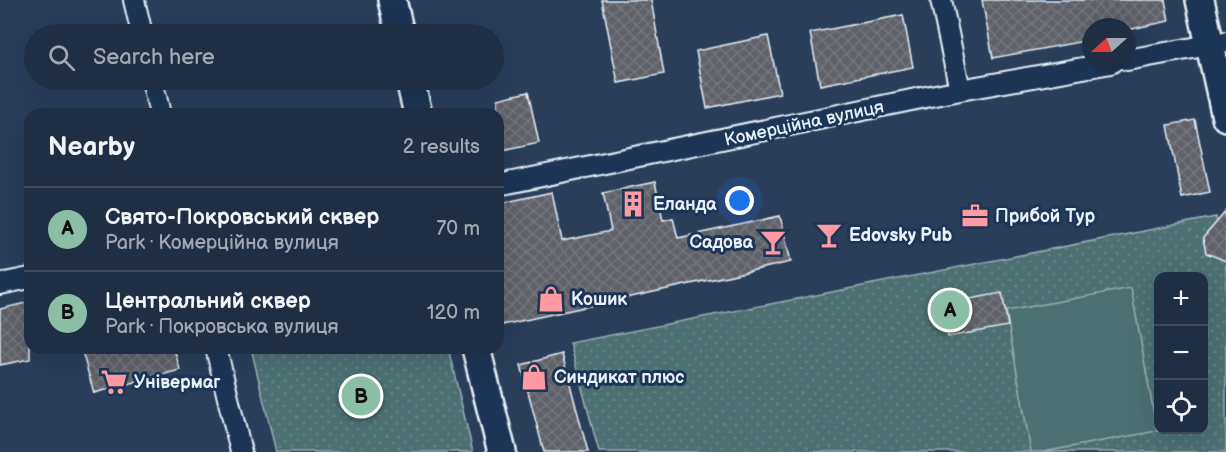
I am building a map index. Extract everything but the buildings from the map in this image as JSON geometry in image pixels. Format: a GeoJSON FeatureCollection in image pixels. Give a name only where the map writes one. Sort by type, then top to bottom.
{"type":"FeatureCollection","features":[{"type":"Feature","properties":{"kind":"main road"},"geometry":{"type":"LineString","coordinates":[[392,0],[398,24]]}},
{"type":"Feature","properties":{"kind":"main road"},"geometry":{"type":"LineString","coordinates":[[1200,0],[1218,44],[1226,117]]}},
{"type":"Feature","properties":{"kind":"main road"},"geometry":{"type":"LineString","coordinates":[[412,90],[417,108]]}},
{"type":"Feature","properties":{"kind":"main road"},"geometry":{"type":"LineString","coordinates":[[478,354],[502,452]]}},
{"type":"Feature","properties":{"kind":"street"},"geometry":{"type":"LineString","coordinates":[[134,0],[140,24]]}},
{"type":"Feature","properties":{"kind":"street"},"geometry":{"type":"LineString","coordinates":[[940,0],[960,90]]}},
{"type":"Feature","properties":{"kind":"street"},"geometry":{"type":"LineString","coordinates":[[1136,58],[1218,44]]}},
{"type":"Feature","properties":{"kind":"street","name":"Комерційна вулиця"},"geometry":{"type":"LineString","coordinates":[[504,184],[960,90],[1082,68]]}},
{"type":"Feature","properties":{"kind":"street"},"geometry":{"type":"LineString","coordinates":[[154,90],[159,108]]}},
{"type":"Feature","properties":{"kind":"street"},"geometry":{"type":"LineString","coordinates":[[0,284],[24,279]]}},
{"type":"Feature","properties":{"kind":"street"},"geometry":{"type":"LineString","coordinates":[[217,354],[241,452]]}},
{"type":"Feature","properties":{"kind":"green space"},"geometry":{"type":"Polygon","coordinates":[[[1216,217],[1226,263],[1226,452],[599,452],[570,343],[1216,217]]]}},
{"type":"Feature","properties":{"kind":"green space"},"geometry":{"type":"Polygon","coordinates":[[[1131,288],[1154,414],[1154,432],[1043,452],[1031,452],[1006,311],[1131,288]]]}},
{"type":"Feature","properties":{"kind":"green space"},"geometry":{"type":"Polygon","coordinates":[[[252,354],[449,354],[473,452],[276,452],[252,354]]]}},
{"type":"Feature","properties":{"kind":"place","name":"Еланда"},"geometry":{"type":"Point","coordinates":[633,204]}},
{"type":"Feature","properties":{"kind":"place","name":"Прибой Тур"},"geometry":{"type":"Point","coordinates":[975,216]}},
{"type":"Feature","properties":{"kind":"place","name":"Edovsky Pub"},"geometry":{"type":"Point","coordinates":[829,235]}},
{"type":"Feature","properties":{"kind":"place","name":"Садова"},"geometry":{"type":"Point","coordinates":[773,242]}},
{"type":"Feature","properties":{"kind":"place","name":"Кошик"},"geometry":{"type":"Point","coordinates":[551,299]}},
{"type":"Feature","properties":{"kind":"place","name":"Свято-Покровський сквер"},"geometry":{"type":"Point","coordinates":[950,310]}},
{"type":"Feature","properties":{"kind":"place","name":"Синдикат плюс"},"geometry":{"type":"Point","coordinates":[534,377]}},
{"type":"Feature","properties":{"kind":"place","name":"Універмаг"},"geometry":{"type":"Point","coordinates":[114,382]}},
{"type":"Feature","properties":{"kind":"place","name":"Центральний сквер"},"geometry":{"type":"Point","coordinates":[361,396]}}]}
